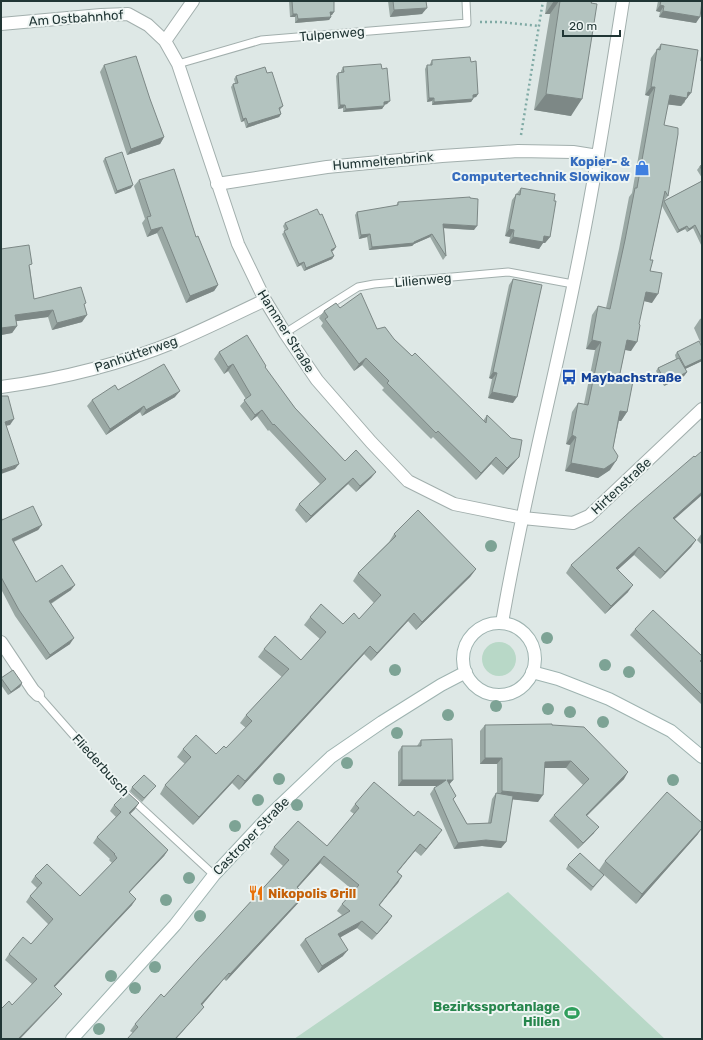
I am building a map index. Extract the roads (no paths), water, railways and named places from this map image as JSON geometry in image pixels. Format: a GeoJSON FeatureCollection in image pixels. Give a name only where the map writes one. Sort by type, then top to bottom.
{"type":"FeatureCollection","features":[{"type":"Feature","properties":{"kind":"street"},"geometry":{"type":"LineString","coordinates":[[166,41],[193,1]]}},
{"type":"Feature","properties":{"kind":"street"},"geometry":{"type":"LineString","coordinates":[[502,623],[522,518],[574,284],[598,156],[623,1]]}},
{"type":"Feature","properties":{"kind":"street","name":"Am Ostbahnhof"},"geometry":{"type":"LineString","coordinates":[[1,24],[128,14],[148,25],[166,41]]}},
{"type":"Feature","properties":{"kind":"street","name":"Hammer Straße"},"geometry":{"type":"LineString","coordinates":[[166,41],[178,64],[238,244],[265,300],[285,333],[317,380],[371,442],[408,481],[454,504],[522,518]]}},
{"type":"Feature","properties":{"kind":"street","name":"Hummeltenbrink"},"geometry":{"type":"LineString","coordinates":[[217,184],[327,167],[442,156],[518,151],[573,152],[598,156]]}},
{"type":"Feature","properties":{"kind":"street","name":"Panhütterweg"},"geometry":{"type":"LineString","coordinates":[[1,387],[34,383],[78,373],[131,358],[176,341],[265,300]]}},
{"type":"Feature","properties":{"kind":"street","name":"Hirtenstraße"},"geometry":{"type":"LineString","coordinates":[[522,518],[573,523],[589,516],[702,409]]}},
{"type":"Feature","properties":{"kind":"street"},"geometry":{"type":"LineString","coordinates":[[502,623],[513,626],[522,632],[529,640],[533,650],[534,661],[532,672],[527,681],[519,688],[509,693],[489,693],[479,689],[471,681],[463,662],[467,642],[473,634],[487,625],[502,623]]}},
{"type":"Feature","properties":{"kind":"street","name":"Fliederbusch"},"geometry":{"type":"LineString","coordinates":[[1,642],[33,690],[38,695]]}},
{"type":"Feature","properties":{"kind":"street","name":"Castroper Straße"},"geometry":{"type":"LineString","coordinates":[[72,1039],[175,925],[214,875],[271,814],[331,757],[382,722],[441,685],[466,672]]}},
{"type":"Feature","properties":{"kind":"street"},"geometry":{"type":"LineString","coordinates":[[532,672],[558,679],[609,699],[671,731],[702,757]]}},
{"type":"Feature","properties":{"kind":"lane","name":"Tulpenweg"},"geometry":{"type":"LineString","coordinates":[[178,64],[262,40],[468,23],[466,1]]}},
{"type":"Feature","properties":{"kind":"lane","name":"Lilienweg"},"geometry":{"type":"LineString","coordinates":[[285,333],[358,287],[374,284],[508,272],[574,284]]}},
{"type":"Feature","properties":{"kind":"lane","name":"Fliederbusch"},"geometry":{"type":"LineString","coordinates":[[38,695],[120,788],[214,875]]}},
{"type":"Feature","properties":{"kind":"place","name":"Kopier- & Computertechnik Slowikow"},"geometry":{"type":"Point","coordinates":[642,168]}},
{"type":"Feature","properties":{"kind":"place","name":"Maybachstraße"},"geometry":{"type":"Point","coordinates":[569,377]}},
{"type":"Feature","properties":{"kind":"place","name":"Nikopolis Grill"},"geometry":{"type":"Point","coordinates":[256,893]}},
{"type":"Feature","properties":{"kind":"place","name":"Bezirkssportanlage Hillen"},"geometry":{"type":"Point","coordinates":[572,1013]}}]}
